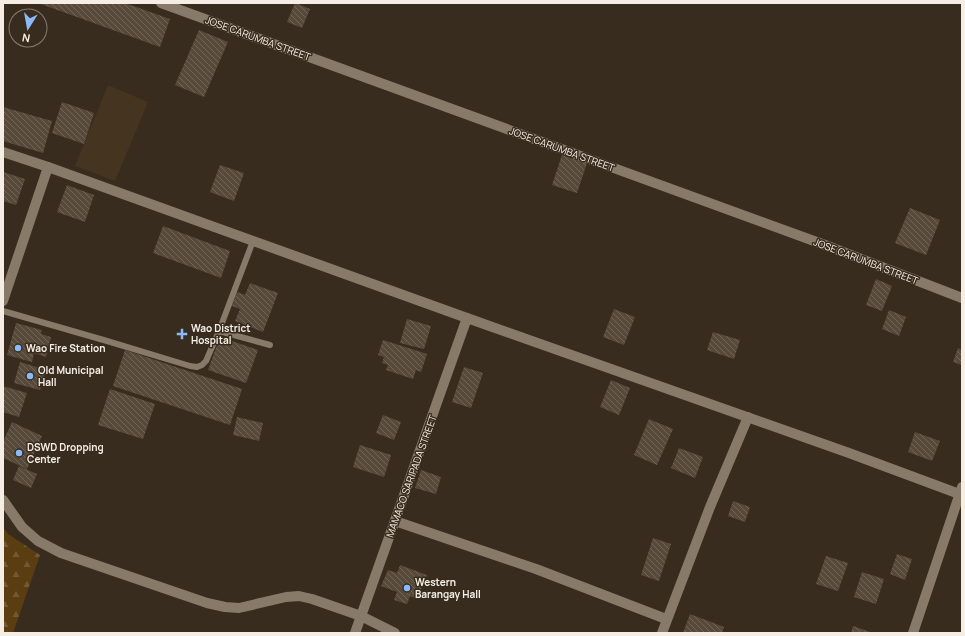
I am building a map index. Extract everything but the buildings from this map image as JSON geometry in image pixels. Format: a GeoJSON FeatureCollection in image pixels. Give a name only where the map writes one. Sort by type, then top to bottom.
{"type":"FeatureCollection","features":[{"type":"Feature","properties":{"kind":"street","name":"JOSE CARUMBA STREET"},"geometry":{"type":"LineString","coordinates":[[161,3],[818,242],[962,298]]}},
{"type":"Feature","properties":{"kind":"street"},"geometry":{"type":"LineString","coordinates":[[3,152],[48,166],[467,318],[961,492],[913,633]]}},
{"type":"Feature","properties":{"kind":"street"},"geometry":{"type":"LineString","coordinates":[[3,301],[48,166]]}},
{"type":"Feature","properties":{"kind":"street","name":"MAMACO SARIPADA STREET"},"geometry":{"type":"LineString","coordinates":[[355,633],[467,318]]}},
{"type":"Feature","properties":{"kind":"street"},"geometry":{"type":"LineString","coordinates":[[662,633],[666,619],[710,507],[748,417]]}},
{"type":"Feature","properties":{"kind":"street"},"geometry":{"type":"LineString","coordinates":[[3,500],[22,527],[38,540],[62,553],[207,603],[239,608],[286,597],[299,596],[361,616],[395,633]]}},
{"type":"Feature","properties":{"kind":"street"},"geometry":{"type":"LineString","coordinates":[[395,521],[536,569],[666,619]]}},
{"type":"Feature","properties":{"kind":"lane"},"geometry":{"type":"LineString","coordinates":[[3,311],[197,367],[206,361],[253,241]]}},
{"type":"Feature","properties":{"kind":"lane"},"geometry":{"type":"LineString","coordinates":[[219,331],[270,345]]}},
{"type":"Feature","properties":{"kind":"shaded area"},"geometry":{"type":"Polygon","coordinates":[[[108,85],[148,102],[115,181],[75,166],[108,85]]]}},
{"type":"Feature","properties":{"kind":"green space"},"geometry":{"type":"Polygon","coordinates":[[[3,527],[8,534],[40,555],[13,633],[3,633],[3,527]]]}},
{"type":"Feature","properties":{"kind":"place","name":"Wao District Hospital"},"geometry":{"type":"Point","coordinates":[182,334]}},
{"type":"Feature","properties":{"kind":"place","name":"Wao Fire Station"},"geometry":{"type":"Point","coordinates":[18,348]}},
{"type":"Feature","properties":{"kind":"place","name":"Old Municipal Hall"},"geometry":{"type":"Point","coordinates":[30,376]}},
{"type":"Feature","properties":{"kind":"place","name":"DSWD Dropping Center"},"geometry":{"type":"Point","coordinates":[19,453]}},
{"type":"Feature","properties":{"kind":"place","name":"Western Barangay Hall"},"geometry":{"type":"Point","coordinates":[407,588]}}]}
